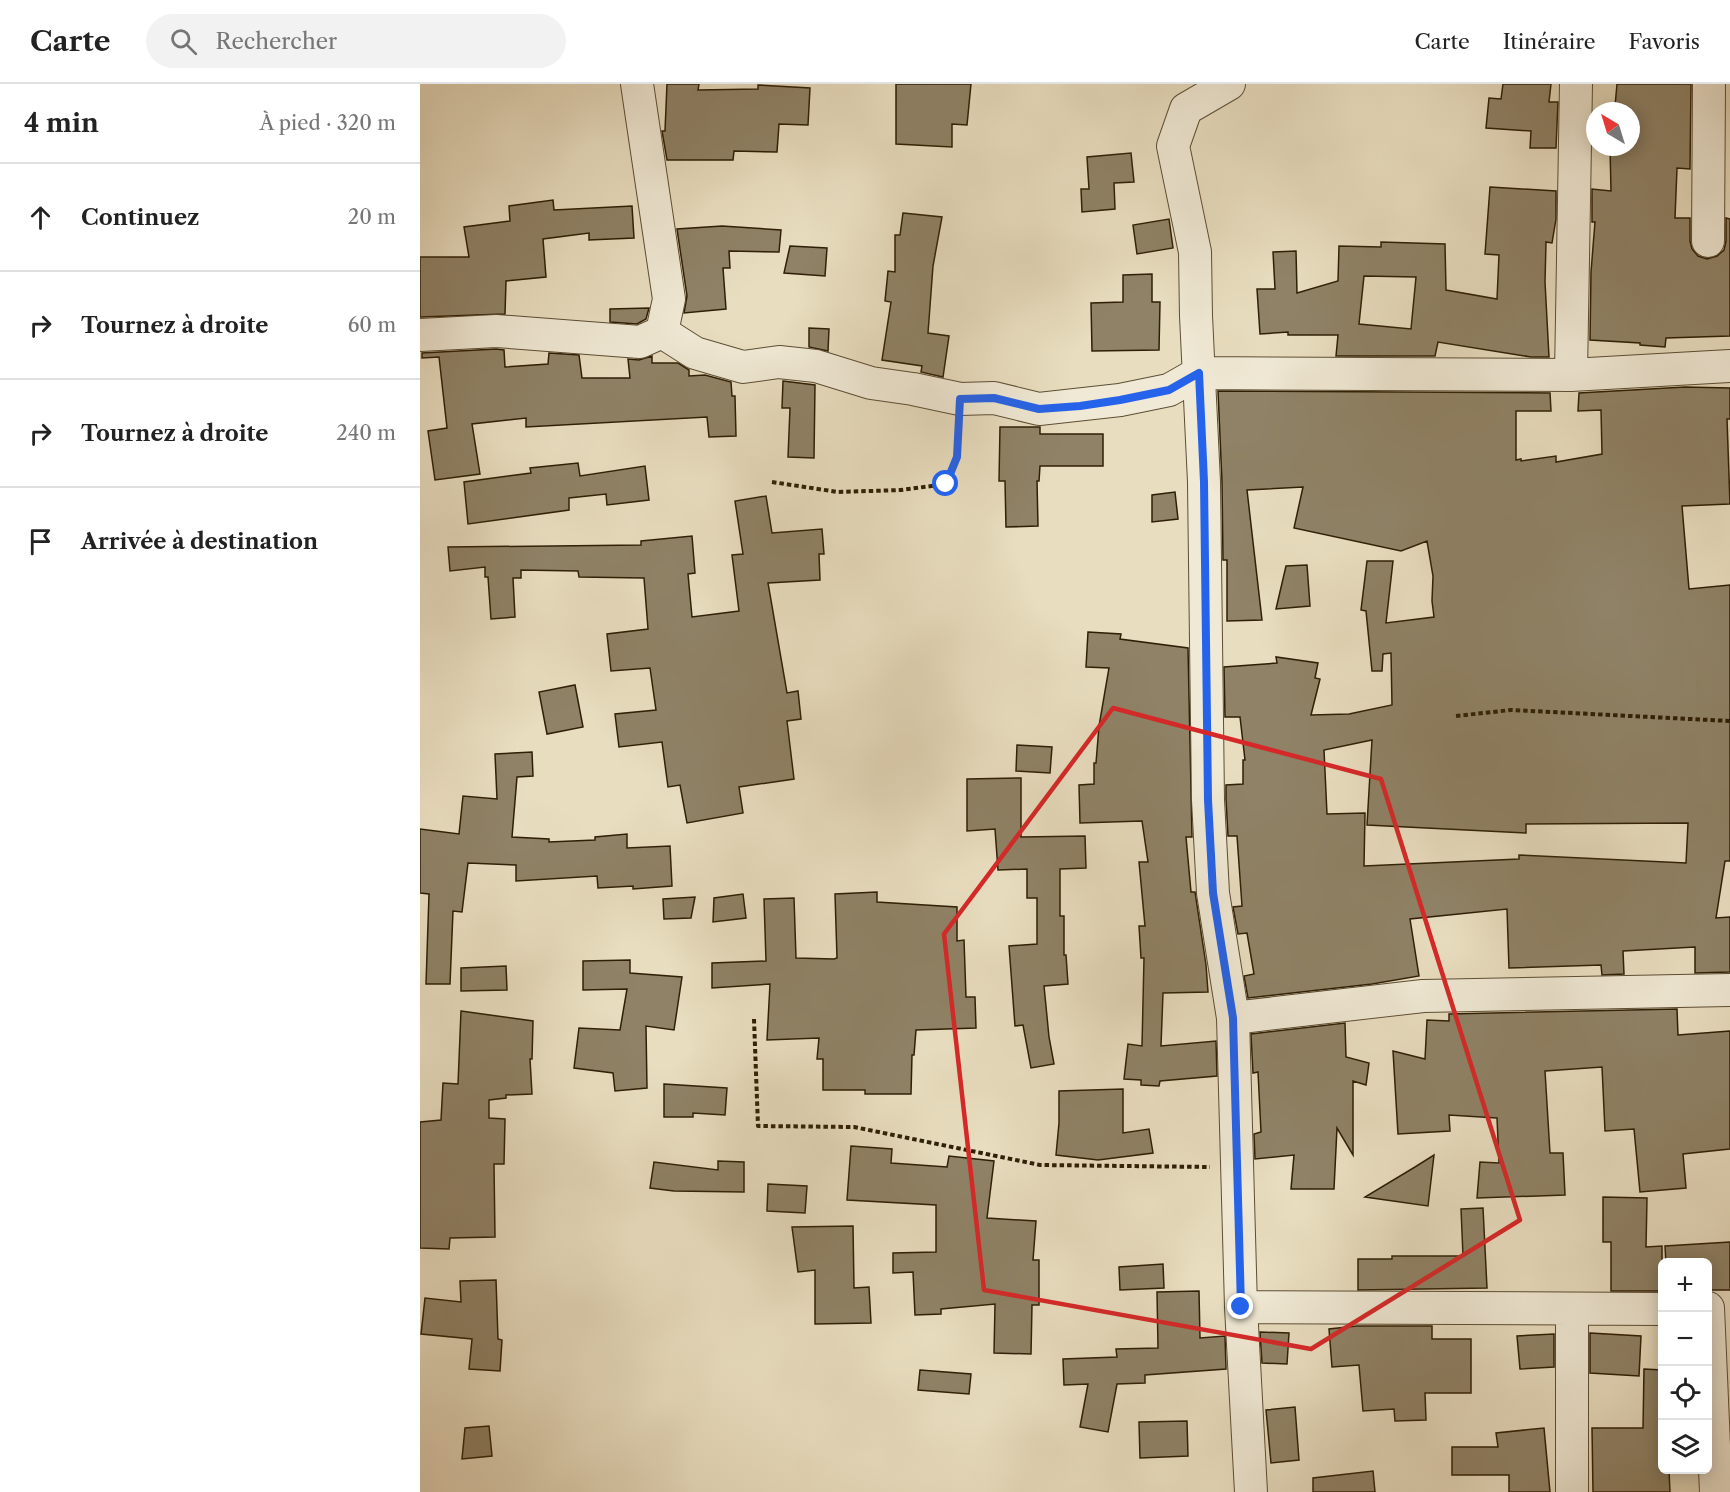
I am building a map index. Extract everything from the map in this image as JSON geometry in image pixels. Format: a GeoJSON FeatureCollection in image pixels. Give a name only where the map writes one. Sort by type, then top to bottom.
{"type":"FeatureCollection","features":[{"type":"Feature","properties":{"kind":"street"},"geometry":{"type":"LineString","coordinates":[[637,84],[669,299],[662,332]]}},
{"type":"Feature","properties":{"kind":"street"},"geometry":{"type":"LineString","coordinates":[[1229,84],[1186,110],[1173,146],[1195,252],[1204,482],[1206,750],[1213,893],[1233,1018],[1241,1307],[1251,1492]]}},
{"type":"Feature","properties":{"kind":"street"},"geometry":{"type":"LineString","coordinates":[[1571,375],[1576,84]]}},
{"type":"Feature","properties":{"kind":"street"},"geometry":{"type":"LineString","coordinates":[[1708,241],[1709,84]]}},
{"type":"Feature","properties":{"kind":"street"},"geometry":{"type":"LineString","coordinates":[[420,335],[496,331],[640,342],[662,332]]}},
{"type":"Feature","properties":{"kind":"street"},"geometry":{"type":"LineString","coordinates":[[662,332],[695,353],[743,367],[779,362],[816,366],[871,383],[913,388],[960,399],[994,398],[1039,409],[1080,406],[1169,390],[1199,373],[1571,375],[1730,366]]}},
{"type":"Feature","properties":{"kind":"street"},"geometry":{"type":"LineString","coordinates":[[1233,1018],[1423,996],[1730,990]]}},
{"type":"Feature","properties":{"kind":"street"},"geometry":{"type":"LineString","coordinates":[[1241,1307],[1658,1309]]}},
{"type":"Feature","properties":{"kind":"street"},"geometry":{"type":"LineString","coordinates":[[1712,1308],[1730,1308]]}},
{"type":"Feature","properties":{"kind":"street"},"geometry":{"type":"LineString","coordinates":[[1572,1310],[1572,1492]]}},
{"type":"Feature","properties":{"kind":"street"},"geometry":{"type":"LineString","coordinates":[[1708,1312],[1716,1492]]}},
{"type":"Feature","properties":{"kind":"path"},"geometry":{"type":"LineString","coordinates":[[772,482],[838,492],[901,490],[946,484],[957,457],[960,399]]}},
{"type":"Feature","properties":{"kind":"path"},"geometry":{"type":"LineString","coordinates":[[1456,716],[1511,710],[1730,721]]}},
{"type":"Feature","properties":{"kind":"path"},"geometry":{"type":"LineString","coordinates":[[754,1019],[758,1126],[854,1127],[1040,1165],[1238,1167]]}},
{"type":"Feature","properties":{"kind":"highlighted area"},"geometry":{"type":"Polygon","coordinates":[[[1113,708],[1381,779],[1520,1220],[1311,1349],[984,1290],[944,934],[1113,708]]]}},
{"type":"Feature","properties":{"kind":"building"},"geometry":{"type":"Polygon","coordinates":[[[667,84],[699,84],[698,90],[758,89],[758,85],[810,88],[808,125],[779,124],[777,152],[734,151],[733,160],[667,160],[662,131],[665,131],[667,84]]]}},
{"type":"Feature","properties":{"kind":"building"},"geometry":{"type":"Polygon","coordinates":[[[896,84],[971,84],[967,125],[952,124],[952,147],[896,144],[896,84]]]}},
{"type":"Feature","properties":{"kind":"building"},"geometry":{"type":"Polygon","coordinates":[[[1503,84],[1551,84],[1549,102],[1558,102],[1556,148],[1530,148],[1531,131],[1486,128],[1489,98],[1501,99],[1503,84]]]}},
{"type":"Feature","properties":{"kind":"building"},"geometry":{"type":"Polygon","coordinates":[[[1617,84],[1691,84],[1690,169],[1677,168],[1675,218],[1690,218],[1692,249],[1698,256],[1707,259],[1717,256],[1724,250],[1726,218],[1730,219],[1730,336],[1666,338],[1665,347],[1590,340],[1591,272],[1595,222],[1592,222],[1592,189],[1611,191],[1610,156],[1640,156],[1640,102],[1615,102],[1617,84]]]}},
{"type":"Feature","properties":{"kind":"building"},"geometry":{"type":"Polygon","coordinates":[[[1131,153],[1134,182],[1114,183],[1115,209],[1082,212],[1081,189],[1089,189],[1087,157],[1131,153]]]}},
{"type":"Feature","properties":{"kind":"building"},"geometry":{"type":"Polygon","coordinates":[[[1490,187],[1556,191],[1556,219],[1552,243],[1546,242],[1545,282],[1549,357],[1531,357],[1438,342],[1435,356],[1336,356],[1338,335],[1288,335],[1288,332],[1260,334],[1257,289],[1275,289],[1273,252],[1296,251],[1297,293],[1338,281],[1339,246],[1381,247],[1381,242],[1445,244],[1446,290],[1497,299],[1499,255],[1485,254],[1490,187]],[[1364,276],[1359,324],[1411,329],[1416,277],[1364,276]]]}},
{"type":"Feature","properties":{"kind":"building"},"geometry":{"type":"Polygon","coordinates":[[[553,200],[554,210],[632,206],[634,238],[589,240],[589,233],[543,239],[546,277],[506,281],[505,314],[420,317],[420,257],[469,257],[464,227],[510,221],[509,206],[553,200]]]}},
{"type":"Feature","properties":{"kind":"building"},"geometry":{"type":"Polygon","coordinates":[[[903,213],[942,217],[933,266],[928,333],[949,336],[943,377],[921,372],[922,366],[882,360],[891,302],[885,301],[888,271],[895,272],[895,235],[900,235],[903,213]]]}},
{"type":"Feature","properties":{"kind":"building"},"geometry":{"type":"Polygon","coordinates":[[[1169,219],[1173,248],[1137,254],[1133,225],[1169,219]]]}},
{"type":"Feature","properties":{"kind":"building"},"geometry":{"type":"Polygon","coordinates":[[[722,226],[781,230],[779,252],[729,251],[730,268],[723,268],[726,309],[684,313],[687,296],[677,229],[722,226]]]}},
{"type":"Feature","properties":{"kind":"building"},"geometry":{"type":"Polygon","coordinates":[[[790,246],[827,248],[825,276],[784,273],[790,246]]]}},
{"type":"Feature","properties":{"kind":"building"},"geometry":{"type":"Polygon","coordinates":[[[1152,274],[1152,302],[1160,302],[1159,350],[1092,351],[1091,303],[1123,302],[1123,275],[1152,274]]]}},
{"type":"Feature","properties":{"kind":"building"},"geometry":{"type":"Polygon","coordinates":[[[649,308],[646,319],[637,324],[610,322],[610,309],[649,308]]]}},
{"type":"Feature","properties":{"kind":"building"},"geometry":{"type":"Polygon","coordinates":[[[809,328],[829,329],[828,351],[809,347],[809,328]]]}},
{"type":"Feature","properties":{"kind":"building"},"geometry":{"type":"Polygon","coordinates":[[[504,350],[505,367],[548,364],[549,353],[579,355],[582,378],[630,378],[628,359],[639,360],[652,356],[652,363],[678,363],[689,370],[689,376],[705,375],[731,382],[732,396],[735,396],[736,436],[709,437],[707,417],[526,427],[526,418],[472,424],[480,474],[435,480],[428,431],[447,428],[439,357],[422,358],[422,353],[504,350]]]}},
{"type":"Feature","properties":{"kind":"building"},"geometry":{"type":"Polygon","coordinates":[[[783,381],[815,385],[814,458],[788,457],[790,408],[782,408],[783,381]]]}},
{"type":"Feature","properties":{"kind":"building"},"geometry":{"type":"Polygon","coordinates":[[[1685,387],[1730,388],[1730,419],[1727,419],[1730,504],[1682,506],[1689,589],[1730,585],[1730,861],[1725,861],[1716,918],[1730,917],[1730,972],[1695,973],[1695,947],[1623,951],[1624,974],[1602,975],[1601,965],[1509,968],[1507,909],[1410,919],[1419,976],[1372,984],[1248,998],[1244,976],[1254,974],[1247,933],[1238,934],[1233,907],[1242,906],[1237,836],[1228,836],[1226,799],[1226,785],[1243,784],[1243,760],[1245,760],[1240,717],[1225,717],[1224,667],[1277,663],[1276,657],[1318,663],[1315,678],[1320,679],[1311,715],[1349,714],[1392,705],[1391,653],[1383,654],[1382,671],[1372,671],[1366,611],[1361,610],[1367,561],[1393,561],[1386,623],[1434,617],[1433,576],[1427,541],[1401,551],[1294,528],[1303,487],[1247,490],[1262,620],[1227,621],[1227,560],[1223,560],[1218,391],[1550,393],[1551,411],[1516,411],[1516,460],[1556,456],[1556,462],[1602,454],[1601,410],[1578,411],[1579,393],[1685,387]],[[1372,740],[1324,750],[1327,814],[1365,813],[1364,866],[1519,859],[1519,855],[1686,863],[1688,823],[1526,824],[1526,833],[1367,825],[1372,740]]]}},
{"type":"Feature","properties":{"kind":"building"},"geometry":{"type":"Polygon","coordinates":[[[1000,427],[1040,427],[1040,434],[1103,434],[1103,466],[1040,466],[1039,481],[1037,481],[1038,526],[1006,527],[1005,481],[999,481],[1000,427]]]}},
{"type":"Feature","properties":{"kind":"building"},"geometry":{"type":"Polygon","coordinates":[[[578,463],[580,476],[645,466],[649,500],[607,505],[606,494],[569,498],[569,510],[468,524],[464,482],[531,473],[530,468],[578,463]]]}},
{"type":"Feature","properties":{"kind":"building"},"geometry":{"type":"Polygon","coordinates":[[[1175,492],[1178,519],[1152,522],[1152,495],[1175,492]]]}},
{"type":"Feature","properties":{"kind":"building"},"geometry":{"type":"Polygon","coordinates":[[[766,496],[772,533],[822,529],[824,554],[819,554],[820,580],[768,583],[787,693],[798,691],[801,719],[787,721],[794,779],[739,787],[743,813],[687,823],[680,785],[668,787],[662,742],[619,747],[615,714],[656,710],[650,668],[611,671],[607,634],[648,629],[644,578],[579,577],[578,571],[521,570],[521,578],[513,578],[515,617],[491,619],[488,577],[485,577],[485,567],[450,571],[448,547],[641,545],[641,541],[692,536],[695,573],[688,574],[692,617],[739,611],[732,555],[743,554],[735,501],[766,496]]]}},
{"type":"Feature","properties":{"kind":"building"},"geometry":{"type":"Polygon","coordinates":[[[1307,565],[1310,606],[1276,609],[1286,566],[1307,565]]]}},
{"type":"Feature","properties":{"kind":"building"},"geometry":{"type":"Polygon","coordinates":[[[1088,632],[1121,634],[1120,639],[1188,648],[1192,837],[1186,837],[1191,892],[1195,892],[1208,992],[1163,993],[1161,1046],[1216,1041],[1217,1076],[1160,1081],[1159,1086],[1141,1085],[1141,1080],[1124,1079],[1128,1044],[1142,1046],[1144,958],[1141,958],[1139,926],[1145,926],[1139,862],[1148,862],[1142,821],[1080,823],[1079,785],[1094,784],[1094,763],[1096,763],[1099,726],[1109,668],[1086,667],[1088,632]]]}},
{"type":"Feature","properties":{"kind":"building"},"geometry":{"type":"Polygon","coordinates":[[[575,685],[583,727],[547,734],[539,692],[575,685]]]}},
{"type":"Feature","properties":{"kind":"building"},"geometry":{"type":"Polygon","coordinates":[[[1017,745],[1052,747],[1050,773],[1016,771],[1017,745]]]}},
{"type":"Feature","properties":{"kind":"building"},"geometry":{"type":"Polygon","coordinates":[[[532,752],[533,776],[517,777],[512,837],[549,839],[549,842],[595,840],[595,837],[627,834],[627,848],[670,846],[672,886],[633,889],[633,886],[598,888],[597,876],[516,881],[516,865],[468,863],[462,912],[453,911],[450,984],[426,984],[429,894],[420,893],[420,829],[459,834],[463,796],[497,799],[495,754],[532,752]]]}},
{"type":"Feature","properties":{"kind":"building"},"geometry":{"type":"Polygon","coordinates":[[[1021,778],[1021,837],[1085,836],[1086,868],[1060,869],[1060,916],[1064,916],[1064,955],[1066,955],[1068,984],[1044,986],[1054,1064],[1031,1068],[1023,1025],[1015,1026],[1009,946],[1037,944],[1037,898],[1027,898],[1027,869],[998,870],[995,829],[967,831],[967,779],[1021,778]]]}},
{"type":"Feature","properties":{"kind":"building"},"geometry":{"type":"Polygon","coordinates":[[[877,892],[877,902],[957,907],[957,941],[964,940],[966,997],[975,997],[976,1028],[916,1030],[914,1055],[912,1055],[911,1094],[865,1094],[865,1090],[823,1090],[823,1059],[817,1059],[819,1038],[767,1040],[770,984],[712,988],[712,963],[766,961],[764,899],[794,898],[796,958],[837,958],[835,894],[877,892]]]}},
{"type":"Feature","properties":{"kind":"building"},"geometry":{"type":"Polygon","coordinates":[[[743,894],[746,918],[713,922],[714,898],[743,894]]]}},
{"type":"Feature","properties":{"kind":"building"},"geometry":{"type":"Polygon","coordinates":[[[695,897],[691,918],[664,919],[663,899],[695,897]]]}},
{"type":"Feature","properties":{"kind":"building"},"geometry":{"type":"Polygon","coordinates":[[[630,960],[630,973],[682,977],[674,1030],[646,1026],[647,1088],[615,1091],[613,1073],[574,1068],[579,1028],[620,1030],[627,989],[583,990],[583,961],[630,960]]]}},
{"type":"Feature","properties":{"kind":"building"},"geometry":{"type":"Polygon","coordinates":[[[506,966],[507,990],[461,991],[461,968],[506,966]]]}},
{"type":"Feature","properties":{"kind":"building"},"geometry":{"type":"Polygon","coordinates":[[[1677,1009],[1678,1035],[1730,1031],[1730,1149],[1683,1154],[1686,1188],[1640,1192],[1634,1129],[1605,1131],[1602,1067],[1545,1071],[1550,1153],[1563,1153],[1565,1195],[1477,1198],[1480,1162],[1499,1163],[1497,1118],[1449,1115],[1450,1131],[1398,1134],[1393,1051],[1425,1059],[1427,1020],[1449,1021],[1449,1014],[1677,1009]]]}},
{"type":"Feature","properties":{"kind":"building"},"geometry":{"type":"Polygon","coordinates":[[[461,1011],[533,1021],[532,1059],[530,1059],[532,1094],[506,1095],[506,1098],[489,1100],[489,1118],[505,1119],[504,1164],[494,1164],[495,1237],[450,1238],[449,1249],[420,1248],[420,1122],[441,1120],[443,1083],[458,1084],[461,1011]]]}},
{"type":"Feature","properties":{"kind":"building"},"geometry":{"type":"Polygon","coordinates":[[[1345,1023],[1346,1057],[1369,1063],[1366,1085],[1353,1081],[1353,1155],[1337,1128],[1334,1189],[1291,1189],[1294,1155],[1255,1159],[1254,1134],[1261,1132],[1258,1072],[1253,1073],[1251,1034],[1345,1023]]]}},
{"type":"Feature","properties":{"kind":"building"},"geometry":{"type":"Polygon","coordinates":[[[664,1084],[727,1088],[725,1115],[693,1113],[693,1117],[664,1117],[664,1084]]]}},
{"type":"Feature","properties":{"kind":"building"},"geometry":{"type":"Polygon","coordinates":[[[1123,1089],[1123,1133],[1149,1129],[1153,1153],[1098,1160],[1056,1155],[1059,1091],[1123,1089]]]}},
{"type":"Feature","properties":{"kind":"building"},"geometry":{"type":"Polygon","coordinates":[[[851,1146],[892,1149],[891,1163],[947,1167],[949,1156],[994,1161],[987,1218],[1036,1221],[1033,1260],[1039,1260],[1039,1305],[1032,1305],[1031,1354],[994,1353],[995,1304],[941,1309],[941,1314],[915,1315],[913,1272],[893,1273],[893,1253],[936,1252],[936,1205],[847,1200],[851,1146]]]}},
{"type":"Feature","properties":{"kind":"building"},"geometry":{"type":"Polygon","coordinates":[[[1434,1155],[1428,1206],[1365,1197],[1415,1167],[1434,1155]]]}},
{"type":"Feature","properties":{"kind":"building"},"geometry":{"type":"Polygon","coordinates":[[[718,1161],[744,1162],[744,1192],[674,1191],[650,1188],[654,1162],[718,1170],[718,1161]]]}},
{"type":"Feature","properties":{"kind":"building"},"geometry":{"type":"Polygon","coordinates":[[[768,1184],[807,1186],[805,1213],[767,1211],[768,1184]]]}},
{"type":"Feature","properties":{"kind":"building"},"geometry":{"type":"Polygon","coordinates":[[[1603,1197],[1647,1198],[1646,1247],[1662,1246],[1662,1258],[1658,1258],[1658,1291],[1611,1291],[1611,1242],[1603,1242],[1603,1197]]]}},
{"type":"Feature","properties":{"kind":"building"},"geometry":{"type":"Polygon","coordinates":[[[1483,1208],[1487,1288],[1358,1290],[1358,1259],[1392,1259],[1392,1256],[1463,1256],[1461,1209],[1483,1208]]]}},
{"type":"Feature","properties":{"kind":"building"},"geometry":{"type":"Polygon","coordinates":[[[853,1226],[854,1288],[869,1287],[871,1323],[815,1324],[815,1270],[798,1272],[792,1227],[853,1226]]]}},
{"type":"Feature","properties":{"kind":"building"},"geometry":{"type":"Polygon","coordinates":[[[1730,1242],[1730,1290],[1712,1290],[1712,1258],[1666,1258],[1665,1246],[1730,1242]]]}},
{"type":"Feature","properties":{"kind":"building"},"geometry":{"type":"Polygon","coordinates":[[[1163,1264],[1164,1288],[1120,1290],[1119,1267],[1163,1264]]]}},
{"type":"Feature","properties":{"kind":"building"},"geometry":{"type":"Polygon","coordinates":[[[496,1280],[498,1339],[502,1340],[500,1371],[469,1369],[472,1339],[421,1334],[425,1298],[461,1302],[460,1281],[496,1280]]]}},
{"type":"Feature","properties":{"kind":"building"},"geometry":{"type":"Polygon","coordinates":[[[1199,1291],[1200,1338],[1225,1336],[1226,1369],[1145,1375],[1145,1383],[1117,1384],[1108,1432],[1080,1427],[1088,1384],[1064,1385],[1063,1359],[1117,1357],[1116,1349],[1158,1348],[1157,1292],[1199,1291]]]}},
{"type":"Feature","properties":{"kind":"building"},"geometry":{"type":"Polygon","coordinates":[[[1357,1326],[1432,1326],[1432,1339],[1471,1339],[1471,1393],[1425,1393],[1426,1420],[1395,1421],[1394,1409],[1363,1411],[1359,1365],[1332,1367],[1329,1329],[1357,1326]]]}},
{"type":"Feature","properties":{"kind":"building"},"geometry":{"type":"Polygon","coordinates":[[[1260,1332],[1289,1333],[1287,1364],[1262,1363],[1260,1332]]]}},
{"type":"Feature","properties":{"kind":"building"},"geometry":{"type":"Polygon","coordinates":[[[1590,1333],[1641,1336],[1639,1376],[1590,1373],[1590,1333]]]}},
{"type":"Feature","properties":{"kind":"building"},"geometry":{"type":"Polygon","coordinates":[[[1554,1334],[1554,1367],[1520,1369],[1517,1336],[1554,1334]]]}},
{"type":"Feature","properties":{"kind":"building"},"geometry":{"type":"Polygon","coordinates":[[[1644,1369],[1658,1370],[1658,1474],[1669,1474],[1670,1492],[1593,1492],[1592,1428],[1643,1428],[1644,1369]]]}},
{"type":"Feature","properties":{"kind":"building"},"geometry":{"type":"Polygon","coordinates":[[[920,1370],[971,1374],[969,1394],[918,1390],[920,1370]]]}},
{"type":"Feature","properties":{"kind":"building"},"geometry":{"type":"Polygon","coordinates":[[[1295,1407],[1299,1460],[1271,1463],[1266,1410],[1295,1407]]]}},
{"type":"Feature","properties":{"kind":"building"},"geometry":{"type":"Polygon","coordinates":[[[1187,1421],[1188,1456],[1140,1458],[1139,1422],[1187,1421]]]}},
{"type":"Feature","properties":{"kind":"building"},"geometry":{"type":"Polygon","coordinates":[[[489,1426],[492,1456],[462,1459],[465,1428],[489,1426]]]}},
{"type":"Feature","properties":{"kind":"building"},"geometry":{"type":"Polygon","coordinates":[[[1544,1428],[1550,1492],[1509,1492],[1509,1475],[1452,1475],[1452,1447],[1498,1447],[1496,1433],[1544,1428]]]}},
{"type":"Feature","properties":{"kind":"building"},"geometry":{"type":"Polygon","coordinates":[[[1373,1471],[1375,1492],[1313,1492],[1313,1478],[1373,1471]]]}},
{"type":"Feature","properties":{"kind":"route"},"geometry":{"type":"LineString","coordinates":[[946,484],[957,457],[960,399],[994,398],[1039,409],[1080,406],[1169,390],[1199,373],[1204,482],[1208,800],[1213,893],[1233,1018],[1241,1307]]}}]}
